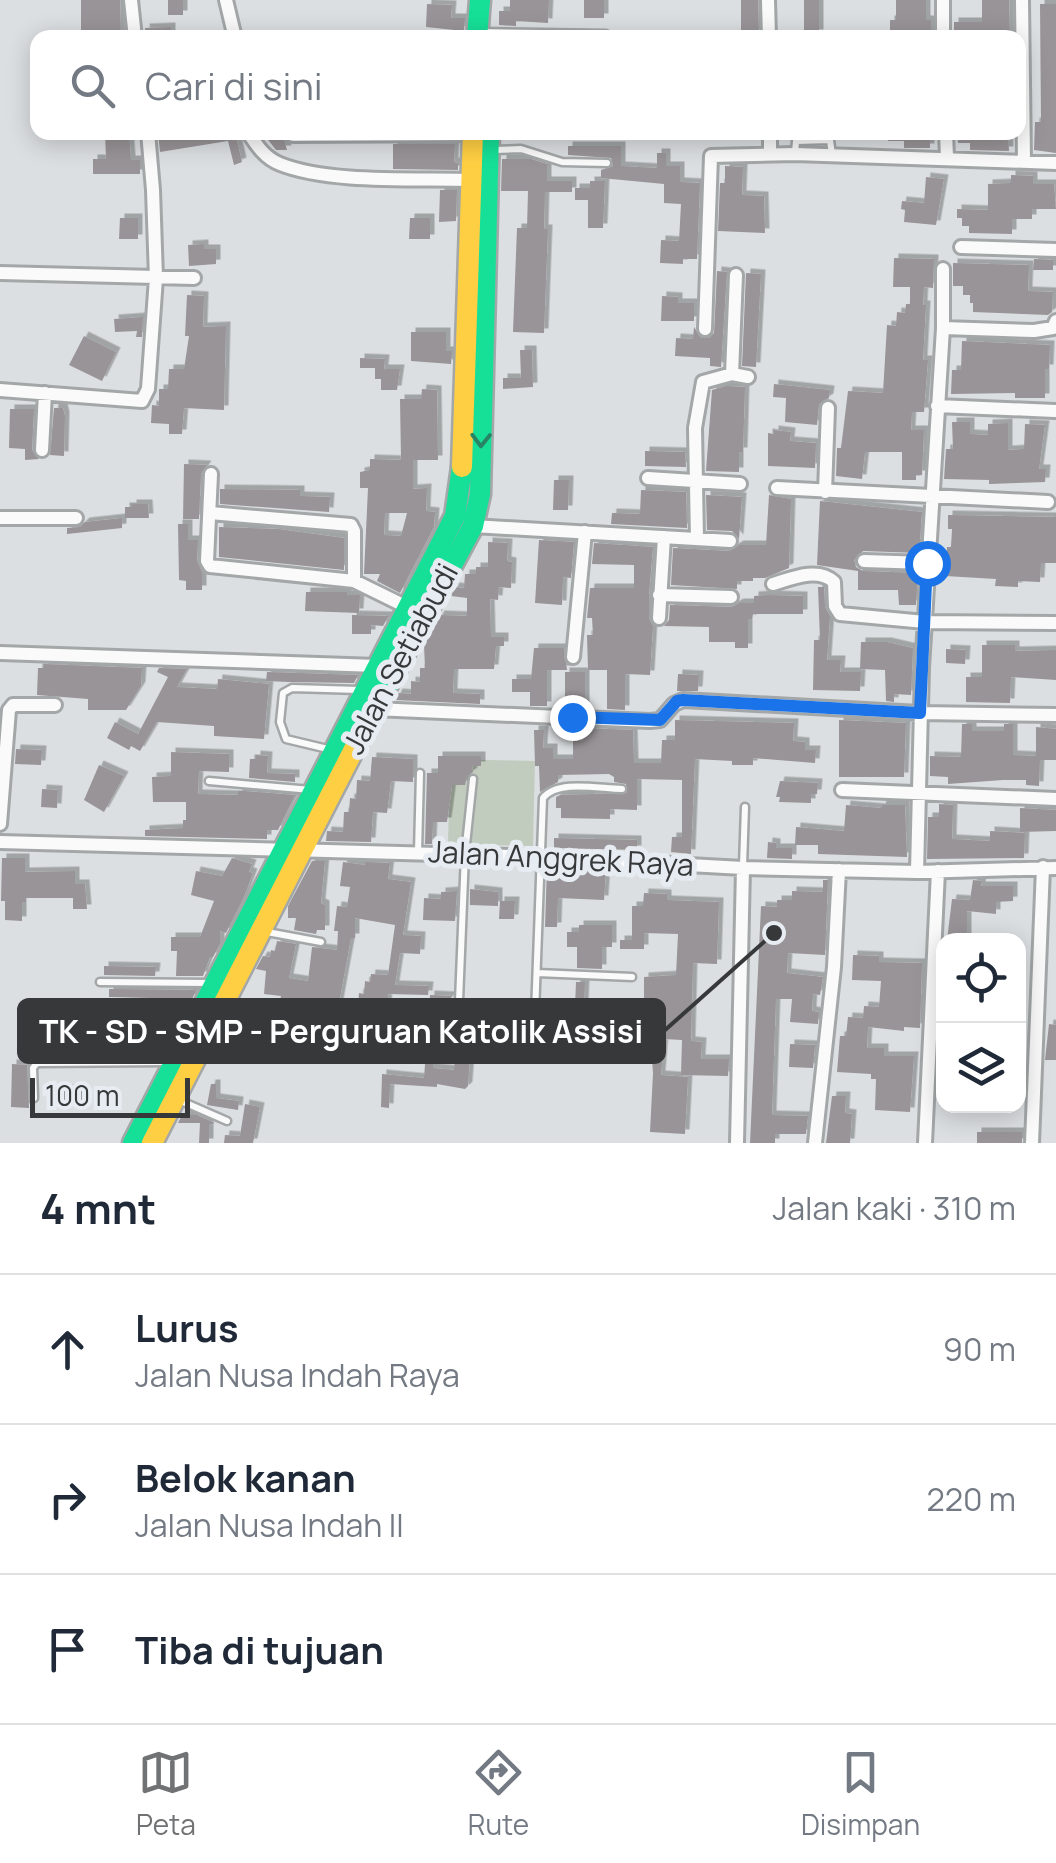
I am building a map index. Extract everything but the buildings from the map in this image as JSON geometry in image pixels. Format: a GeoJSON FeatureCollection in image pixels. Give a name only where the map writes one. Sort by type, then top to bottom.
{"type":"FeatureCollection","features":[{"type":"Feature","properties":{"kind":"main road"},"geometry":{"type":"LineString","coordinates":[[480,0],[483,30]]}},
{"type":"Feature","properties":{"kind":"main road"},"geometry":{"type":"LineString","coordinates":[[485,30],[493,0]]}},
{"type":"Feature","properties":{"kind":"main road","name":"Jalan Setiabudi"},"geometry":{"type":"LineString","coordinates":[[152,1143],[260,931],[332,750],[369,700],[377,666],[446,536],[461,489],[473,180],[480,140]]}},
{"type":"Feature","properties":{"kind":"main road","name":"Jalan Setiabudi"},"geometry":{"type":"LineString","coordinates":[[133,1143],[369,700],[473,526],[480,494],[481,140]]}},
{"type":"Feature","properties":{"kind":"street"},"geometry":{"type":"LineString","coordinates":[[131,0],[133,30]]}},
{"type":"Feature","properties":{"kind":"street"},"geometry":{"type":"LineString","coordinates":[[226,0],[233,30]]}},
{"type":"Feature","properties":{"kind":"street"},"geometry":{"type":"LineString","coordinates":[[768,0],[768,30]]}},
{"type":"Feature","properties":{"kind":"street"},"geometry":{"type":"LineString","coordinates":[[943,0],[943,30]]}},
{"type":"Feature","properties":{"kind":"street"},"geometry":{"type":"LineString","coordinates":[[1022,0],[1022,30]]}},
{"type":"Feature","properties":{"kind":"street"},"geometry":{"type":"LineString","coordinates":[[0,390],[142,401],[148,388],[156,278],[149,140]]}},
{"type":"Feature","properties":{"kind":"street"},"geometry":{"type":"LineString","coordinates":[[254,140],[264,154],[279,164],[310,172],[473,180]]}},
{"type":"Feature","properties":{"kind":"street"},"geometry":{"type":"LineString","coordinates":[[770,140],[770,154]]}},
{"type":"Feature","properties":{"kind":"street"},"geometry":{"type":"LineString","coordinates":[[946,140],[947,158]]}},
{"type":"Feature","properties":{"kind":"street"},"geometry":{"type":"LineString","coordinates":[[1024,140],[1024,161]]}},
{"type":"Feature","properties":{"kind":"street"},"geometry":{"type":"LineString","coordinates":[[704,329],[710,156],[795,154],[1056,162]]}},
{"type":"Feature","properties":{"kind":"street"},"geometry":{"type":"LineString","coordinates":[[961,247],[1056,250]]}},
{"type":"Feature","properties":{"kind":"street"},"geometry":{"type":"LineString","coordinates":[[917,872],[920,713],[943,328],[943,270]]}},
{"type":"Feature","properties":{"kind":"street"},"geometry":{"type":"LineString","coordinates":[[0,273],[194,278]]}},
{"type":"Feature","properties":{"kind":"street"},"geometry":{"type":"LineString","coordinates":[[732,374],[736,275]]}},
{"type":"Feature","properties":{"kind":"street"},"geometry":{"type":"LineString","coordinates":[[943,328],[1034,331],[1053,328],[1056,321]]}},
{"type":"Feature","properties":{"kind":"street"},"geometry":{"type":"LineString","coordinates":[[697,539],[695,428],[703,382],[732,374],[748,377]]}},
{"type":"Feature","properties":{"kind":"street"},"geometry":{"type":"LineString","coordinates":[[42,450],[45,393]]}},
{"type":"Feature","properties":{"kind":"street"},"geometry":{"type":"LineString","coordinates":[[936,406],[1055,411]]}},
{"type":"Feature","properties":{"kind":"street"},"geometry":{"type":"LineString","coordinates":[[826,492],[828,408]]}},
{"type":"Feature","properties":{"kind":"street"},"geometry":{"type":"LineString","coordinates":[[211,474],[206,561],[210,566],[354,581],[409,608]]}},
{"type":"Feature","properties":{"kind":"street"},"geometry":{"type":"LineString","coordinates":[[648,478],[740,484]]}},
{"type":"Feature","properties":{"kind":"street"},"geometry":{"type":"LineString","coordinates":[[778,488],[1048,502]]}},
{"type":"Feature","properties":{"kind":"street"},"geometry":{"type":"LineString","coordinates":[[210,512],[351,525],[354,581]]}},
{"type":"Feature","properties":{"kind":"street"},"geometry":{"type":"LineString","coordinates":[[0,518],[76,518]]}},
{"type":"Feature","properties":{"kind":"street"},"geometry":{"type":"LineString","coordinates":[[473,526],[730,540]]}},
{"type":"Feature","properties":{"kind":"street"},"geometry":{"type":"LineString","coordinates":[[572,657],[584,532]]}},
{"type":"Feature","properties":{"kind":"street"},"geometry":{"type":"LineString","coordinates":[[659,618],[664,537]]}},
{"type":"Feature","properties":{"kind":"street"},"geometry":{"type":"LineString","coordinates":[[864,561],[927,563]]}},
{"type":"Feature","properties":{"kind":"street"},"geometry":{"type":"LineString","coordinates":[[772,584],[825,575],[834,582],[835,606],[840,614],[924,622],[1056,623]]}},
{"type":"Feature","properties":{"kind":"street"},"geometry":{"type":"LineString","coordinates":[[659,594],[730,598]]}},
{"type":"Feature","properties":{"kind":"street"},"geometry":{"type":"LineString","coordinates":[[0,653],[377,666]]}},
{"type":"Feature","properties":{"kind":"street"},"geometry":{"type":"LineString","coordinates":[[369,700],[650,720],[660,720],[677,701],[683,700],[920,713],[1056,715]]}},
{"type":"Feature","properties":{"kind":"street"},"geometry":{"type":"LineString","coordinates":[[0,824],[9,710],[14,705],[55,705]]}},
{"type":"Feature","properties":{"kind":"street"},"geometry":{"type":"LineString","coordinates":[[842,790],[1056,799]]}},
{"type":"Feature","properties":{"kind":"street","name":"Jalan Anggrek Raya"},"geometry":{"type":"LineString","coordinates":[[0,842],[465,854],[743,868],[917,872],[1050,868]]}},
{"type":"Feature","properties":{"kind":"street"},"geometry":{"type":"LineString","coordinates":[[737,1143],[743,868]]}},
{"type":"Feature","properties":{"kind":"street"},"geometry":{"type":"LineString","coordinates":[[1032,1143],[1050,868]]}},
{"type":"Feature","properties":{"kind":"street"},"geometry":{"type":"LineString","coordinates":[[815,1143],[834,967],[839,870]]}},
{"type":"Feature","properties":{"kind":"street"},"geometry":{"type":"LineString","coordinates":[[925,1143],[938,871]]}},
{"type":"Feature","properties":{"kind":"lane"},"geometry":{"type":"LineString","coordinates":[[491,140],[562,162],[608,163]]}},
{"type":"Feature","properties":{"kind":"lane"},"geometry":{"type":"LineString","coordinates":[[795,154],[798,140]]}},
{"type":"Feature","properties":{"kind":"lane"},"geometry":{"type":"LineString","coordinates":[[830,140],[832,155]]}},
{"type":"Feature","properties":{"kind":"lane"},"geometry":{"type":"LineString","coordinates":[[332,750],[286,740],[280,722],[283,692],[292,688],[369,700]]}},
{"type":"Feature","properties":{"kind":"lane"},"geometry":{"type":"LineString","coordinates":[[418,853],[420,773]]}},
{"type":"Feature","properties":{"kind":"lane"},"geometry":{"type":"LineString","coordinates":[[440,1050],[440,1021],[460,1001],[465,854],[473,779]]}},
{"type":"Feature","properties":{"kind":"lane"},"geometry":{"type":"LineString","coordinates":[[209,781],[313,790]]}},
{"type":"Feature","properties":{"kind":"lane"},"geometry":{"type":"LineString","coordinates":[[494,1044],[516,1046],[534,1040],[546,793],[557,788],[622,789]]}},
{"type":"Feature","properties":{"kind":"lane"},"geometry":{"type":"LineString","coordinates":[[743,868],[746,807]]}},
{"type":"Feature","properties":{"kind":"lane"},"geometry":{"type":"LineString","coordinates":[[260,931],[322,942]]}},
{"type":"Feature","properties":{"kind":"lane"},"geometry":{"type":"LineString","coordinates":[[538,974],[632,977]]}},
{"type":"Feature","properties":{"kind":"lane"},"geometry":{"type":"LineString","coordinates":[[100,982],[216,983]]}},
{"type":"Feature","properties":{"kind":"lane"},"geometry":{"type":"LineString","coordinates":[[209,1029],[259,1030]]}},
{"type":"Feature","properties":{"kind":"lane"},"geometry":{"type":"LineString","coordinates":[[34,1098],[32,1068],[37,1063],[176,1062]]}},
{"type":"Feature","properties":{"kind":"lane"},"geometry":{"type":"LineString","coordinates":[[173,1098],[228,1120]]}},
{"type":"Feature","properties":{"kind":"green space"},"geometry":{"type":"Polygon","coordinates":[[[450,759],[535,761],[533,846],[448,844],[450,759]]]}},
{"type":"Feature","properties":{"kind":"traffic: fast"},"geometry":{"type":"LineString","coordinates":[[478,30],[480,0]]}},
{"type":"Feature","properties":{"kind":"traffic: fast"},"geometry":{"type":"LineString","coordinates":[[371,716],[473,526],[480,494],[489,140]]}},
{"type":"Feature","properties":{"kind":"traffic: fast"},"geometry":{"type":"LineString","coordinates":[[133,1143],[455,516],[462,467]]}},
{"type":"Feature","properties":{"kind":"traffic: slow"},"geometry":{"type":"LineString","coordinates":[[462,467],[473,140]]}},
{"type":"Feature","properties":{"kind":"traffic: slow"},"geometry":{"type":"LineString","coordinates":[[152,1143],[371,716]]}},
{"type":"Feature","properties":{"kind":"place","name":"TK - SD - SMP - Perguruan Katolik Assisi"},"geometry":{"type":"Point","coordinates":[774,933]}},
{"type":"Feature","properties":{"kind":"route"},"geometry":{"type":"LineString","coordinates":[[572,717],[660,720],[677,701],[683,700],[920,713],[927,563]]}}]}
